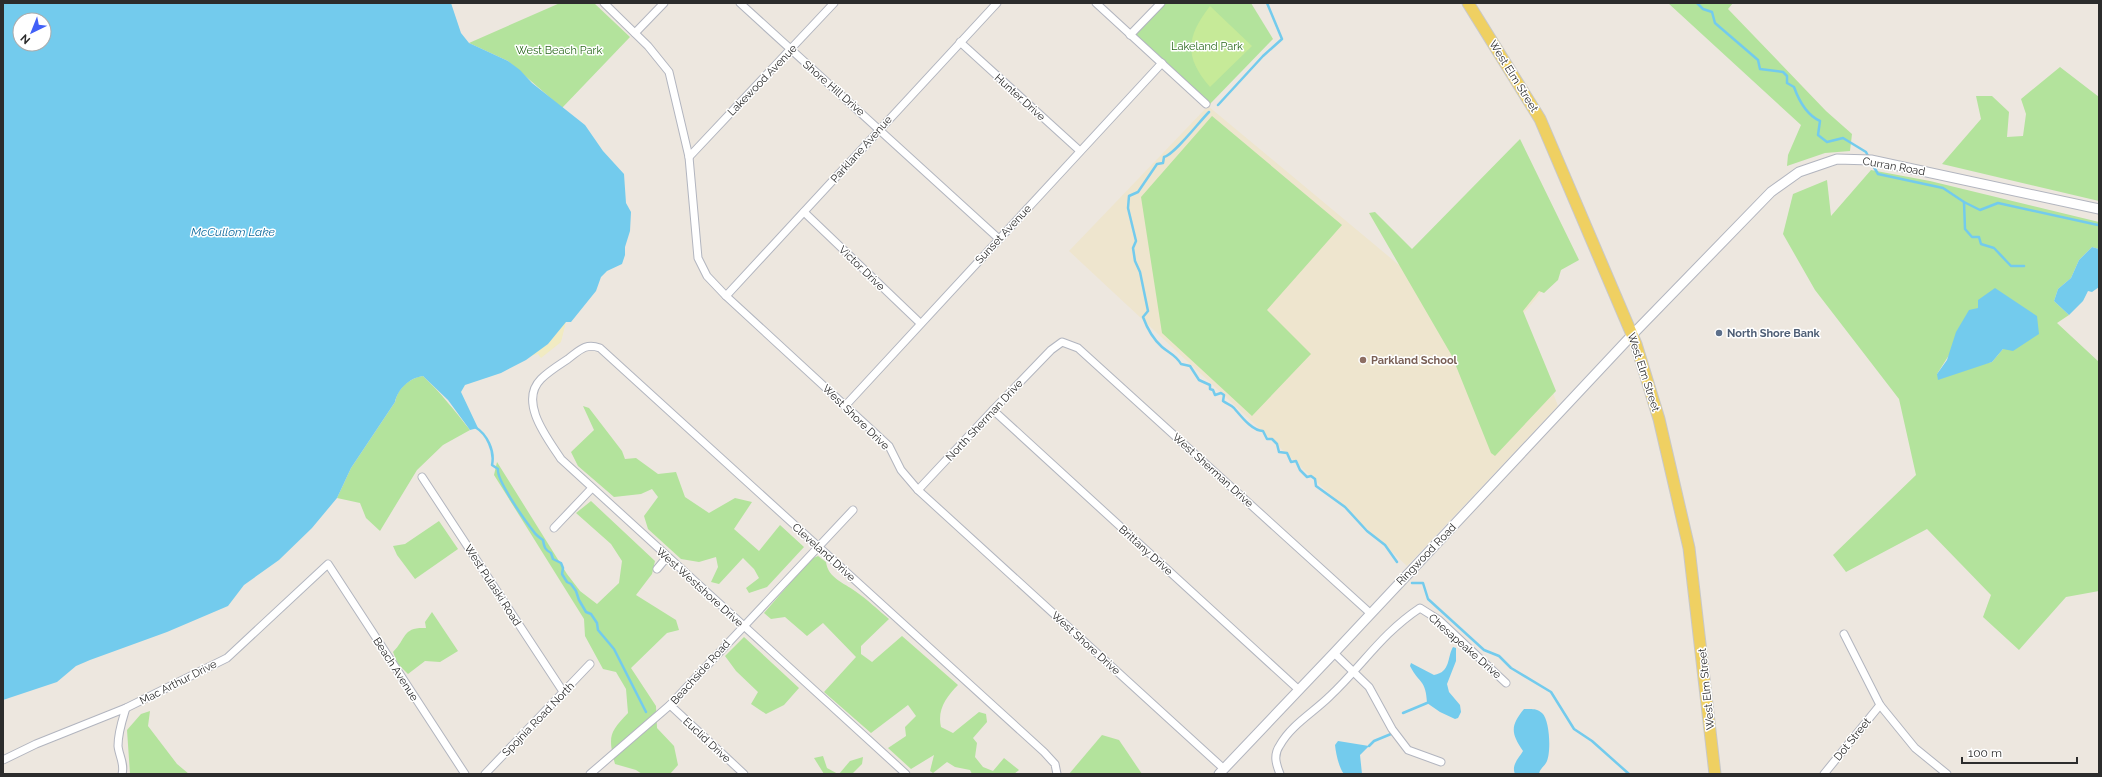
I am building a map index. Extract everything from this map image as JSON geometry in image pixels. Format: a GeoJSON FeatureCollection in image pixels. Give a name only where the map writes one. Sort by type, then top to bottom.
{"type":"FeatureCollection","features":[{"type":"Feature","properties":{"kind":"main road","name":"West Elm Street"},"geometry":{"type":"LineString","coordinates":[[1468,3],[1540,119],[1632,334],[1660,419],[1689,548],[1714,774]]}},
{"type":"Feature","properties":{"kind":"street","name":"West Shore Drive"},"geometry":{"type":"LineString","coordinates":[[604,3],[635,33],[669,72],[689,157],[698,258],[707,276],[726,296],[889,446],[901,470],[918,490],[1221,771]]}},
{"type":"Feature","properties":{"kind":"street"},"geometry":{"type":"LineString","coordinates":[[635,33],[664,3]]}},
{"type":"Feature","properties":{"kind":"street","name":"Shore Hill Drive"},"geometry":{"type":"LineString","coordinates":[[740,3],[998,238]]}},
{"type":"Feature","properties":{"kind":"street","name":"Lakewood Avenue"},"geometry":{"type":"LineString","coordinates":[[689,157],[834,3]]}},
{"type":"Feature","properties":{"kind":"street","name":"Parklane Avenue"},"geometry":{"type":"LineString","coordinates":[[726,296],[879,128],[997,3]]}},
{"type":"Feature","properties":{"kind":"street"},"geometry":{"type":"LineString","coordinates":[[1096,3],[1206,104]]}},
{"type":"Feature","properties":{"kind":"street"},"geometry":{"type":"LineString","coordinates":[[1130,35],[1161,3]]}},
{"type":"Feature","properties":{"kind":"street","name":"Hunter Drive"},"geometry":{"type":"LineString","coordinates":[[960,42],[1080,151]]}},
{"type":"Feature","properties":{"kind":"street","name":"Sunset Avenue"},"geometry":{"type":"LineString","coordinates":[[846,406],[998,238],[1162,63]]}},
{"type":"Feature","properties":{"kind":"street","name":"Curran Road"},"geometry":{"type":"LineString","coordinates":[[1632,334],[1771,192],[1799,172],[1837,159],[1871,160],[2099,209]]}},
{"type":"Feature","properties":{"kind":"street","name":"Victor Drive"},"geometry":{"type":"LineString","coordinates":[[804,212],[920,323]]}},
{"type":"Feature","properties":{"kind":"street","name":"Ringwood Road"},"geometry":{"type":"LineString","coordinates":[[1221,771],[1334,653],[1632,334]]}},
{"type":"Feature","properties":{"kind":"street","name":"West Sherman Drive"},"geometry":{"type":"LineString","coordinates":[[1051,350],[1062,342],[1078,348],[1370,613]]}},
{"type":"Feature","properties":{"kind":"street","name":"Cleveland Drive"},"geometry":{"type":"LineString","coordinates":[[582,348],[592,345],[600,348],[1044,752],[1055,764],[1057,773]]}},
{"type":"Feature","properties":{"kind":"street","name":"West Westshore Drive"},"geometry":{"type":"LineString","coordinates":[[582,348],[540,380],[532,393],[534,409],[539,425],[560,459],[906,774]]}},
{"type":"Feature","properties":{"kind":"street","name":"North Sherman Drive"},"geometry":{"type":"LineString","coordinates":[[918,490],[1051,350]]}},
{"type":"Feature","properties":{"kind":"street","name":"Brittany Drive"},"geometry":{"type":"LineString","coordinates":[[993,410],[1299,690]]}},
{"type":"Feature","properties":{"kind":"street","name":"West Pulaski Road"},"geometry":{"type":"LineString","coordinates":[[422,477],[564,693]]}},
{"type":"Feature","properties":{"kind":"street"},"geometry":{"type":"LineString","coordinates":[[554,528],[592,488]]}},
{"type":"Feature","properties":{"kind":"street","name":"Beachside Road"},"geometry":{"type":"LineString","coordinates":[[590,774],[670,705],[742,626],[852,510]]}},
{"type":"Feature","properties":{"kind":"street"},"geometry":{"type":"LineString","coordinates":[[657,569],[667,557]]}},
{"type":"Feature","properties":{"kind":"street","name":"Mac Arthur Drive"},"geometry":{"type":"LineString","coordinates":[[3,760],[36,744],[126,708],[227,658],[328,564]]}},
{"type":"Feature","properties":{"kind":"street","name":"Beach Avenue"},"geometry":{"type":"LineString","coordinates":[[328,564],[465,774]]}},
{"type":"Feature","properties":{"kind":"street","name":"Chesapeake Drive"},"geometry":{"type":"LineString","coordinates":[[1280,774],[1275,761],[1279,745],[1300,722],[1330,696],[1384,636],[1402,620],[1420,608],[1439,620],[1506,683]]}},
{"type":"Feature","properties":{"kind":"street"},"geometry":{"type":"LineString","coordinates":[[1844,634],[1880,705],[1915,748],[1947,774]]}},
{"type":"Feature","properties":{"kind":"street"},"geometry":{"type":"LineString","coordinates":[[1334,653],[1369,687],[1392,729],[1408,750],[1441,762]]}},
{"type":"Feature","properties":{"kind":"street","name":"Spojnia Road North"},"geometry":{"type":"LineString","coordinates":[[485,774],[564,693],[590,664]]}},
{"type":"Feature","properties":{"kind":"street","name":"Euclid Drive"},"geometry":{"type":"LineString","coordinates":[[670,705],[744,774]]}},
{"type":"Feature","properties":{"kind":"street","name":"Dot Street"},"geometry":{"type":"LineString","coordinates":[[1824,774],[1880,705]]}},
{"type":"Feature","properties":{"kind":"street"},"geometry":{"type":"LineString","coordinates":[[122,774],[123,769],[118,746],[119,729],[126,708]]}},
{"type":"Feature","properties":{"kind":"shaded area","name":"Parkland School"},"geometry":{"type":"Polygon","coordinates":[[[1208,106],[1399,265],[1570,257],[1523,314],[1558,406],[1407,566],[1069,251],[1208,106]]]}},
{"type":"Feature","properties":{"kind":"green space","name":"West Beach Park"},"geometry":{"type":"Polygon","coordinates":[[[560,3],[594,3],[630,37],[562,108],[508,61],[469,43],[560,3]]]}},
{"type":"Feature","properties":{"kind":"green space","name":"Lakeland Park"},"geometry":{"type":"Polygon","coordinates":[[[1161,3],[1251,3],[1273,39],[1208,106],[1131,35],[1161,3]]]}},
{"type":"Feature","properties":{"kind":"green space"},"geometry":{"type":"Polygon","coordinates":[[[1668,3],[1733,3],[1728,9],[1826,111],[1852,134],[1850,151],[1825,153],[1787,166],[1788,155],[1801,125],[1668,3]]]}},
{"type":"Feature","properties":{"kind":"green space"},"geometry":{"type":"Polygon","coordinates":[[[1210,6],[1252,46],[1210,87],[1196,66],[1192,56],[1191,47],[1196,28],[1210,6]]]}},
{"type":"Feature","properties":{"kind":"green space"},"geometry":{"type":"Polygon","coordinates":[[[2060,67],[2099,97],[2099,201],[1942,164],[1981,119],[1976,96],[1992,96],[2009,112],[2007,137],[2023,136],[2026,114],[2021,99],[2060,67]]]}},
{"type":"Feature","properties":{"kind":"green space"},"geometry":{"type":"Polygon","coordinates":[[[1212,116],[1342,225],[1267,310],[1311,354],[1252,416],[1162,333],[1141,197],[1212,116]]]}},
{"type":"Feature","properties":{"kind":"green space"},"geometry":{"type":"Polygon","coordinates":[[[1520,139],[1579,260],[1561,270],[1558,280],[1544,293],[1539,291],[1523,311],[1556,391],[1495,456],[1491,453],[1452,356],[1369,213],[1375,212],[1412,249],[1520,139]]]}},
{"type":"Feature","properties":{"kind":"green space"},"geometry":{"type":"Polygon","coordinates":[[[1871,170],[1930,181],[2099,222],[2099,249],[2092,247],[2079,260],[2071,278],[2058,289],[2054,301],[2069,315],[2057,323],[2099,362],[2099,591],[2066,597],[2019,650],[1983,617],[1991,595],[1927,529],[1846,572],[1833,555],[1916,475],[1899,399],[1815,290],[1783,234],[1793,194],[1827,180],[1831,216],[1871,170]],[[1979,308],[1937,374],[1992,362],[2003,349],[1979,308]]]}},
{"type":"Feature","properties":{"kind":"green space"},"geometry":{"type":"Polygon","coordinates":[[[423,376],[470,430],[443,445],[417,470],[380,531],[366,518],[360,503],[337,498],[351,468],[395,402],[401,388],[409,381],[423,376]]]}},
{"type":"Feature","properties":{"kind":"green space"},"geometry":{"type":"Polygon","coordinates":[[[583,406],[589,408],[622,451],[625,459],[636,458],[658,474],[676,472],[685,497],[709,513],[735,498],[752,502],[734,529],[759,551],[780,525],[804,547],[767,587],[749,593],[746,588],[759,578],[754,569],[743,558],[719,584],[711,582],[718,567],[716,557],[699,562],[681,559],[648,529],[644,516],[658,497],[652,489],[641,494],[614,497],[578,466],[571,452],[594,430],[583,406]]]}},
{"type":"Feature","properties":{"kind":"green space"},"geometry":{"type":"Polygon","coordinates":[[[497,462],[567,574],[580,591],[597,604],[619,583],[622,561],[611,544],[576,513],[591,501],[655,561],[652,574],[636,595],[676,620],[679,630],[667,633],[631,668],[656,706],[657,728],[674,746],[678,765],[670,774],[642,774],[636,770],[615,764],[611,741],[617,725],[628,713],[626,689],[616,672],[603,669],[585,636],[584,619],[494,475],[497,462]]]}},
{"type":"Feature","properties":{"kind":"green space"},"geometry":{"type":"Polygon","coordinates":[[[439,521],[458,549],[415,579],[397,555],[393,546],[405,544],[439,521]]]}},
{"type":"Feature","properties":{"kind":"green space"},"geometry":{"type":"Polygon","coordinates":[[[818,556],[826,562],[827,568],[837,580],[864,597],[889,619],[861,646],[861,654],[872,662],[902,636],[958,685],[946,699],[941,709],[941,727],[953,733],[979,712],[986,714],[987,722],[973,738],[977,743],[975,757],[983,767],[993,771],[1004,758],[1019,770],[1014,774],[972,774],[970,770],[955,767],[947,762],[933,773],[930,771],[934,755],[911,769],[888,748],[906,736],[905,727],[916,716],[908,705],[871,733],[824,692],[856,657],[823,623],[807,636],[785,617],[771,619],[764,613],[811,559],[818,556]]]}},
{"type":"Feature","properties":{"kind":"green space"},"geometry":{"type":"Polygon","coordinates":[[[432,612],[458,651],[440,662],[425,661],[408,674],[398,664],[393,652],[409,631],[418,628],[426,628],[425,622],[432,612]]]}},
{"type":"Feature","properties":{"kind":"green space"},"geometry":{"type":"Polygon","coordinates":[[[744,637],[799,688],[784,705],[766,714],[751,704],[758,692],[736,671],[725,656],[744,637]]]}},
{"type":"Feature","properties":{"kind":"green space"},"geometry":{"type":"Polygon","coordinates":[[[150,711],[148,726],[177,764],[189,774],[130,774],[127,730],[141,714],[150,711]]]}},
{"type":"Feature","properties":{"kind":"green space"},"geometry":{"type":"Polygon","coordinates":[[[1102,735],[1119,740],[1142,774],[1069,774],[1102,735]]]}},
{"type":"Feature","properties":{"kind":"green space"},"geometry":{"type":"Polygon","coordinates":[[[823,756],[827,768],[838,774],[824,774],[814,758],[823,756]]]}},
{"type":"Feature","properties":{"kind":"green space"},"geometry":{"type":"Polygon","coordinates":[[[863,757],[862,764],[852,774],[839,774],[850,761],[863,757]]]}},
{"type":"Feature","properties":{"kind":"sand"},"geometry":{"type":"Polygon","coordinates":[[[566,322],[561,342],[541,358],[538,354],[530,356],[548,344],[566,322]]]}},
{"type":"Feature","properties":{"kind":"water","name":"McCullom Lake"},"geometry":{"type":"Polygon","coordinates":[[[3,3],[451,3],[461,33],[469,43],[508,61],[520,70],[532,83],[585,125],[603,151],[624,174],[626,203],[631,212],[630,231],[622,264],[607,271],[601,277],[596,291],[571,322],[566,322],[548,344],[526,360],[501,373],[465,385],[461,392],[478,428],[470,430],[448,400],[423,376],[413,379],[401,389],[395,402],[351,468],[337,498],[312,528],[279,560],[244,585],[228,606],[167,632],[76,666],[57,682],[3,700],[3,3]]]}},
{"type":"Feature","properties":{"kind":"water"},"geometry":{"type":"Polygon","coordinates":[[[2092,247],[2099,249],[2099,287],[2092,292],[2088,291],[2083,301],[2069,315],[2054,301],[2058,289],[2071,278],[2079,260],[2092,247]]]}},
{"type":"Feature","properties":{"kind":"water"},"geometry":{"type":"Polygon","coordinates":[[[1995,288],[2037,316],[2039,334],[2013,351],[2003,349],[1992,362],[1938,380],[1937,374],[1947,360],[1956,332],[1969,310],[1978,308],[1978,300],[1995,288]]]}},
{"type":"Feature","properties":{"kind":"water"},"geometry":{"type":"Polygon","coordinates":[[[1453,647],[1456,648],[1456,661],[1447,684],[1449,692],[1460,705],[1461,712],[1458,718],[1455,719],[1440,712],[1427,703],[1424,685],[1410,666],[1411,663],[1434,675],[1439,673],[1443,671],[1448,664],[1453,647]]]}},
{"type":"Feature","properties":{"kind":"water"},"geometry":{"type":"Polygon","coordinates":[[[1524,709],[1534,709],[1540,711],[1547,722],[1549,736],[1548,757],[1539,774],[1515,774],[1514,771],[1516,762],[1523,751],[1514,734],[1514,725],[1524,709]]]}},
{"type":"Feature","properties":{"kind":"water"},"geometry":{"type":"Polygon","coordinates":[[[1338,741],[1369,746],[1360,755],[1362,774],[1344,774],[1339,765],[1336,752],[1335,745],[1338,741]]]}},
{"type":"Feature","properties":{"kind":"waterway"},"geometry":{"type":"LineString","coordinates":[[1218,105],[1263,56],[1282,39],[1267,3]]}},
{"type":"Feature","properties":{"kind":"waterway"},"geometry":{"type":"LineString","coordinates":[[1697,3],[1703,9],[1712,12],[1715,23],[1758,60],[1760,69],[1783,72],[1787,76],[1787,83],[1794,87],[1804,107],[1811,115],[1820,121],[1818,135],[1827,142],[1843,138],[1866,152],[1869,158]]}},
{"type":"Feature","properties":{"kind":"waterway"},"geometry":{"type":"LineString","coordinates":[[1209,112],[1180,144],[1169,155],[1164,157],[1163,163],[1157,164],[1138,192],[1129,196],[1128,208],[1136,241],[1133,248],[1135,261],[1140,272],[1148,311],[1143,317],[1148,329],[1162,347],[1175,356],[1181,364],[1190,366],[1199,380],[1210,385],[1210,389],[1213,390],[1215,395],[1221,393],[1224,395],[1223,401],[1233,407],[1251,426],[1255,429],[1263,431],[1267,439],[1272,439],[1277,444],[1279,452],[1287,453],[1291,462],[1296,461],[1300,470],[1307,477],[1311,476],[1315,479],[1316,486],[1345,507],[1367,531],[1385,545],[1397,562]]}},
{"type":"Feature","properties":{"kind":"waterway"},"geometry":{"type":"LineString","coordinates":[[1871,162],[1878,174],[1943,188],[1964,202],[1965,229],[1972,237],[1979,237],[1981,244],[1994,248],[2011,266],[2024,266]]}},
{"type":"Feature","properties":{"kind":"waterway"},"geometry":{"type":"LineString","coordinates":[[1964,202],[1980,210],[1998,203],[2098,225]]}},
{"type":"Feature","properties":{"kind":"waterway"},"geometry":{"type":"LineString","coordinates":[[475,427],[483,434],[489,443],[493,460],[492,465],[498,469],[506,491],[530,527],[543,540],[545,548],[551,553],[553,559],[561,563],[563,568],[562,574],[567,582],[571,584],[576,591],[586,612],[591,614],[597,623],[598,630],[614,649],[646,712]]}},
{"type":"Feature","properties":{"kind":"waterway"},"geometry":{"type":"LineString","coordinates":[[1412,583],[1423,583],[1428,599],[1484,650],[1499,656],[1511,668],[1551,692],[1574,729],[1592,741],[1629,774]]}},
{"type":"Feature","properties":{"kind":"waterway"},"geometry":{"type":"LineString","coordinates":[[1403,713],[1427,703]]}},
{"type":"Feature","properties":{"kind":"waterway"},"geometry":{"type":"LineString","coordinates":[[1369,746],[1374,741],[1391,734]]}},
{"type":"Feature","properties":{"kind":"place","name":"North Shore Bank"},"geometry":{"type":"Point","coordinates":[1719,333]}},
{"type":"Feature","properties":{"kind":"place","name":"Parkland School"},"geometry":{"type":"Point","coordinates":[1363,360]}}]}
